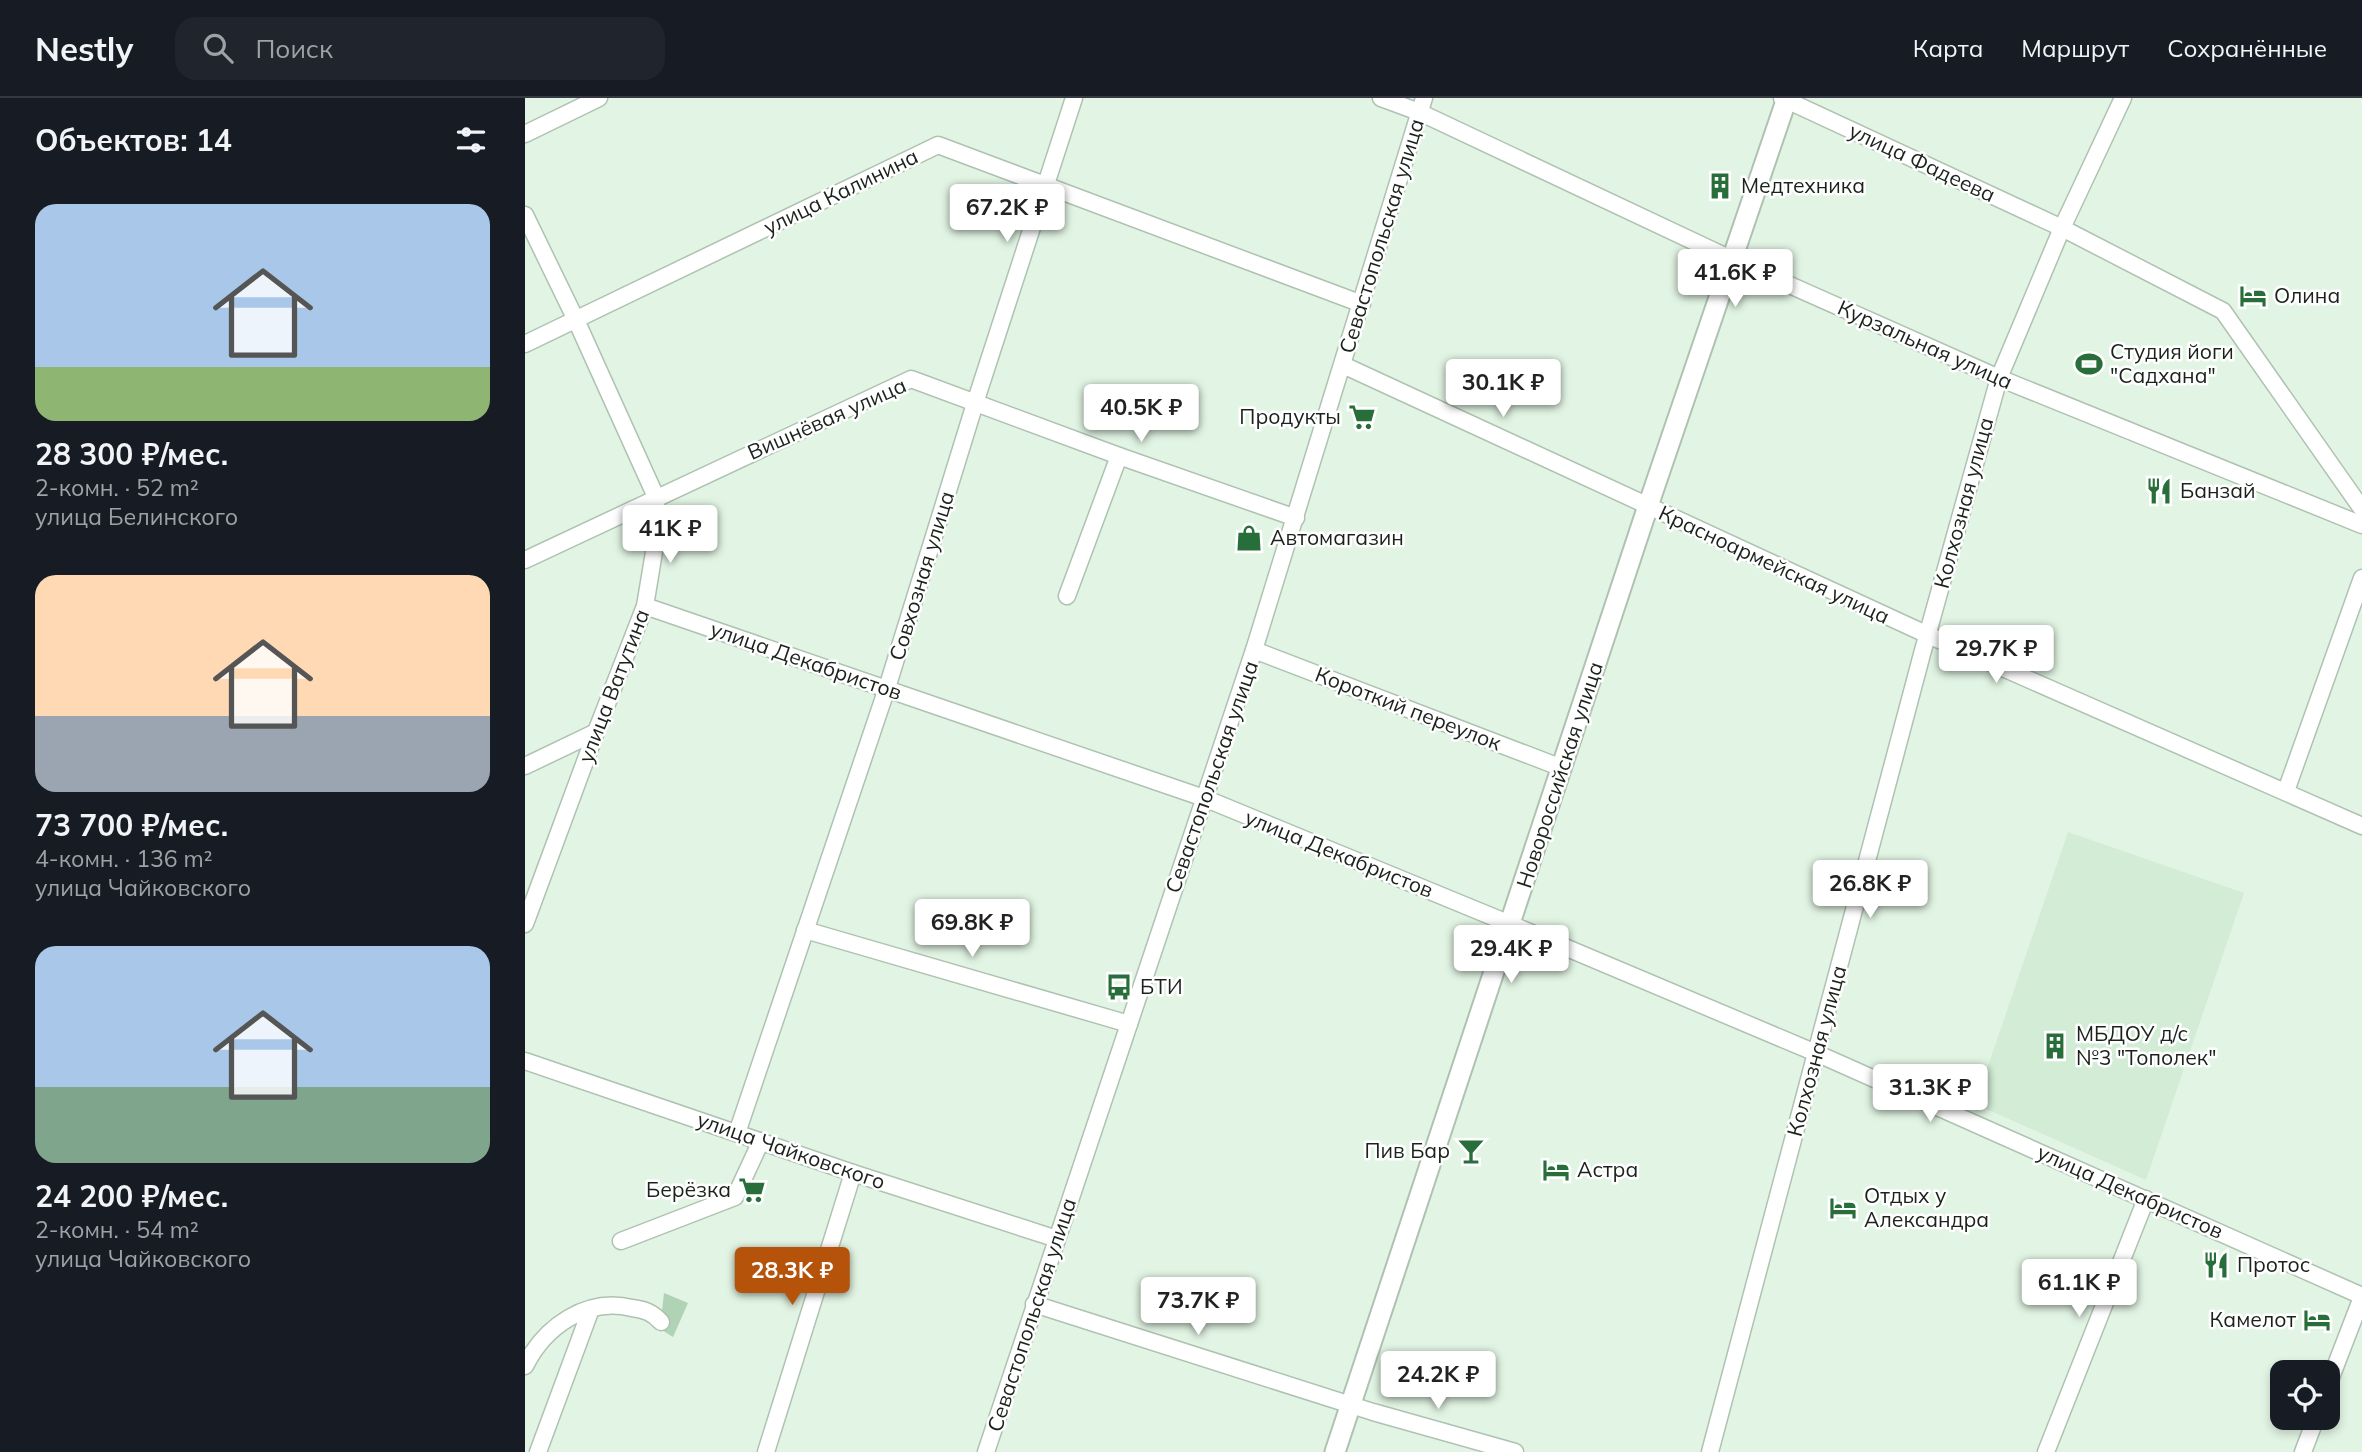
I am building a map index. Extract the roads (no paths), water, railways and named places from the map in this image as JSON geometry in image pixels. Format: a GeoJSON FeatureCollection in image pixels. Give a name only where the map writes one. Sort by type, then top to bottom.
{"type":"FeatureCollection","features":[{"type":"Feature","properties":{"kind":"street"},"geometry":{"type":"LineString","coordinates":[[525,134],[599,98]]}},
{"type":"Feature","properties":{"kind":"street","name":"Совхозная улица"},"geometry":{"type":"LineString","coordinates":[[737,1133],[887,688],[975,402],[1074,98]]}},
{"type":"Feature","properties":{"kind":"street","name":"Курзальная улица"},"geometry":{"type":"LineString","coordinates":[[1381,98],[1422,105],[1731,260],[1999,378],[2362,525]]}},
{"type":"Feature","properties":{"kind":"street","name":"Колхозная улица"},"geometry":{"type":"LineString","coordinates":[[1710,1452],[1999,378],[2062,228],[2123,98]]}},
{"type":"Feature","properties":{"kind":"street","name":"улица Фадеева"},"geometry":{"type":"LineString","coordinates":[[1785,99],[2062,228]]}},
{"type":"Feature","properties":{"kind":"street","name":"Новороссийская улица"},"geometry":{"type":"LineString","coordinates":[[1335,1452],[1785,99]]}},
{"type":"Feature","properties":{"kind":"street","name":"Севастопольская улица"},"geometry":{"type":"LineString","coordinates":[[986,1452],[1254,650],[1422,105]]}},
{"type":"Feature","properties":{"kind":"street","name":"улица Калинина"},"geometry":{"type":"LineString","coordinates":[[525,344],[938,145],[1362,304]]}},
{"type":"Feature","properties":{"kind":"street","name":"улица Ватутина"},"geometry":{"type":"LineString","coordinates":[[525,215],[576,320],[656,498],[657,534],[645,606],[525,924]]}},
{"type":"Feature","properties":{"kind":"street"},"geometry":{"type":"LineString","coordinates":[[2062,228],[2223,311],[2362,509]]}},
{"type":"Feature","properties":{"kind":"street","name":"Красноармейская улица"},"geometry":{"type":"LineString","coordinates":[[1343,365],[1928,635],[2362,826]]}},
{"type":"Feature","properties":{"kind":"street","name":"Вишнёвая улица"},"geometry":{"type":"LineString","coordinates":[[525,560],[911,379],[1119,456],[1296,517]]}},
{"type":"Feature","properties":{"kind":"street"},"geometry":{"type":"LineString","coordinates":[[1067,596],[1119,456]]}},
{"type":"Feature","properties":{"kind":"street"},"geometry":{"type":"LineString","coordinates":[[2286,791],[2362,578]]}},
{"type":"Feature","properties":{"kind":"street","name":"улица Декабристов"},"geometry":{"type":"LineString","coordinates":[[645,606],[1204,798],[1816,1053],[2362,1296]]}},
{"type":"Feature","properties":{"kind":"street","name":"Короткий переулок"},"geometry":{"type":"LineString","coordinates":[[1254,650],[1562,768]]}},
{"type":"Feature","properties":{"kind":"street"},"geometry":{"type":"LineString","coordinates":[[525,766],[596,732]]}},
{"type":"Feature","properties":{"kind":"street"},"geometry":{"type":"LineString","coordinates":[[805,930],[1129,1024]]}},
{"type":"Feature","properties":{"kind":"street","name":"улица Чайковского"},"geometry":{"type":"LineString","coordinates":[[525,1060],[853,1173],[1057,1239]]}},
{"type":"Feature","properties":{"kind":"street"},"geometry":{"type":"LineString","coordinates":[[621,1241],[735,1197],[761,1141]]}},
{"type":"Feature","properties":{"kind":"street"},"geometry":{"type":"LineString","coordinates":[[766,1452],[853,1173]]}},
{"type":"Feature","properties":{"kind":"street"},"geometry":{"type":"LineString","coordinates":[[2046,1452],[2146,1199]]}},
{"type":"Feature","properties":{"kind":"street"},"geometry":{"type":"LineString","coordinates":[[2338,1360],[2362,1296]]}},
{"type":"Feature","properties":{"kind":"street"},"geometry":{"type":"LineString","coordinates":[[525,1366],[548,1332],[579,1311],[614,1303],[652,1312],[660,1322]]}},
{"type":"Feature","properties":{"kind":"street"},"geometry":{"type":"LineString","coordinates":[[1034,1304],[1350,1405],[1515,1452]]}},
{"type":"Feature","properties":{"kind":"street"},"geometry":{"type":"LineString","coordinates":[[538,1452],[591,1309]]}},
{"type":"Feature","properties":{"kind":"street"},"geometry":{"type":"LineString","coordinates":[[2303,1452],[2311,1430]]}},
{"type":"Feature","properties":{"kind":"place","name":"Медтехника"},"geometry":{"type":"Point","coordinates":[1720,186]}},
{"type":"Feature","properties":{"kind":"place","name":"Олина"},"geometry":{"type":"Point","coordinates":[2253,296]}},
{"type":"Feature","properties":{"kind":"place","name":"Студия йоги \"Садхана\""},"geometry":{"type":"Point","coordinates":[2089,364]}},
{"type":"Feature","properties":{"kind":"place","name":"Продукты"},"geometry":{"type":"Point","coordinates":[1362,417]}},
{"type":"Feature","properties":{"kind":"place","name":"Банзай"},"geometry":{"type":"Point","coordinates":[2159,491]}},
{"type":"Feature","properties":{"kind":"place","name":"Автомагазин"},"geometry":{"type":"Point","coordinates":[1249,538]}},
{"type":"Feature","properties":{"kind":"place","name":"БТИ"},"geometry":{"type":"Point","coordinates":[1119,987]}},
{"type":"Feature","properties":{"kind":"place","name":"МБДОУ д/с №3 \"Тополек\""},"geometry":{"type":"Point","coordinates":[2055,1046]}},
{"type":"Feature","properties":{"kind":"place","name":"Пив Бар"},"geometry":{"type":"Point","coordinates":[1471,1151]}},
{"type":"Feature","properties":{"kind":"place","name":"Астра"},"geometry":{"type":"Point","coordinates":[1556,1170]}},
{"type":"Feature","properties":{"kind":"place","name":"Берёзка"},"geometry":{"type":"Point","coordinates":[752,1190]}},
{"type":"Feature","properties":{"kind":"place","name":"Отдых у Александра"},"geometry":{"type":"Point","coordinates":[1843,1208]}},
{"type":"Feature","properties":{"kind":"place","name":"Протос"},"geometry":{"type":"Point","coordinates":[2216,1265]}},
{"type":"Feature","properties":{"kind":"place","name":"Камелот"},"geometry":{"type":"Point","coordinates":[2317,1320]}}]}
